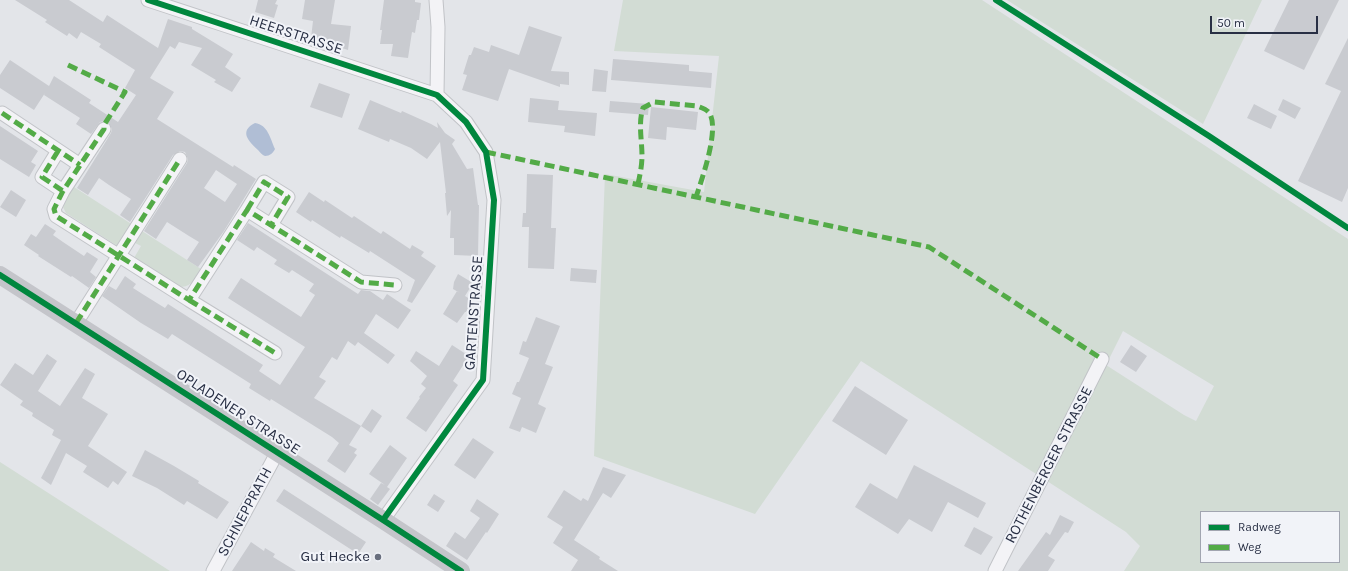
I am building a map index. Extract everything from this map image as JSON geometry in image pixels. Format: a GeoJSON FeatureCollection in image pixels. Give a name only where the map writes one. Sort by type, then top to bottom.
{"type":"FeatureCollection","features":[{"type":"Feature","properties":{"kind":"main road","name":"OPLADENER STRASSE"},"geometry":{"type":"LineString","coordinates":[[0,275],[461,571]]}},
{"type":"Feature","properties":{"kind":"street"},"geometry":{"type":"LineString","coordinates":[[436,0],[438,27],[437,95]]}},
{"type":"Feature","properties":{"kind":"street","name":"HEERSTRASSE"},"geometry":{"type":"LineString","coordinates":[[155,1],[437,95]]}},
{"type":"Feature","properties":{"kind":"street","name":"GARTENSTRASSE"},"geometry":{"type":"LineString","coordinates":[[383,520],[483,380],[494,200],[486,152],[466,122],[437,95]]}},
{"type":"Feature","properties":{"kind":"street"},"geometry":{"type":"LineString","coordinates":[[2,113],[80,166]]}},
{"type":"Feature","properties":{"kind":"street"},"geometry":{"type":"LineString","coordinates":[[104,129],[63,191],[54,209],[56,216],[275,354]]}},
{"type":"Feature","properties":{"kind":"street"},"geometry":{"type":"LineString","coordinates":[[58,151],[42,177],[63,191]]}},
{"type":"Feature","properties":{"kind":"street"},"geometry":{"type":"LineString","coordinates":[[76,323],[180,159]]}},
{"type":"Feature","properties":{"kind":"street"},"geometry":{"type":"LineString","coordinates":[[189,300],[264,182],[288,196],[271,225]]}},
{"type":"Feature","properties":{"kind":"street"},"geometry":{"type":"LineString","coordinates":[[247,210],[361,282],[395,285]]}},
{"type":"Feature","properties":{"kind":"street","name":"ROTHENBERGER STRASSE"},"geometry":{"type":"LineString","coordinates":[[995,571],[1102,359]]}},
{"type":"Feature","properties":{"kind":"street","name":"SCHNEPPRATH"},"geometry":{"type":"LineString","coordinates":[[213,571],[277,452]]}},
{"type":"Feature","properties":{"kind":"shaded area"},"geometry":{"type":"Polygon","coordinates":[[[623,0],[982,0],[1348,239],[1348,571],[1124,571],[1140,546],[1126,532],[861,361],[755,514],[594,456],[605,174],[704,192],[719,56],[614,51],[623,0]],[[1123,331],[1106,365],[1184,415],[1196,421],[1214,386],[1123,331]]]}},
{"type":"Feature","properties":{"kind":"shaded area"},"geometry":{"type":"Polygon","coordinates":[[[1007,0],[1262,0],[1203,124],[1007,0]]]}},
{"type":"Feature","properties":{"kind":"shaded area"},"geometry":{"type":"Polygon","coordinates":[[[74,187],[133,225],[119,247],[66,213],[63,207],[66,199],[74,187]]]}},
{"type":"Feature","properties":{"kind":"shaded area"},"geometry":{"type":"Polygon","coordinates":[[[142,231],[201,269],[189,285],[182,287],[177,286],[134,258],[141,246],[133,242],[142,231]]]}},
{"type":"Feature","properties":{"kind":"shaded area"},"geometry":{"type":"Polygon","coordinates":[[[0,462],[170,571],[0,571],[0,462]]]}},
{"type":"Feature","properties":{"kind":"water"},"geometry":{"type":"Polygon","coordinates":[[[255,123],[263,126],[270,136],[275,149],[270,155],[265,156],[262,154],[248,140],[246,133],[247,129],[255,123]]]}},
{"type":"Feature","properties":{"kind":"building"},"geometry":{"type":"Polygon","coordinates":[[[15,0],[69,0],[103,22],[107,15],[158,48],[168,19],[192,27],[192,29],[233,54],[225,67],[241,78],[232,92],[214,82],[216,80],[191,65],[202,48],[179,42],[175,49],[170,46],[150,78],[174,92],[157,119],[233,167],[234,165],[256,179],[224,231],[198,267],[187,260],[199,242],[167,222],[156,239],[144,231],[187,163],[188,159],[185,152],[180,151],[173,155],[130,222],[120,215],[131,199],[99,178],[88,195],[77,188],[111,133],[112,129],[109,123],[104,121],[100,122],[91,134],[76,124],[80,118],[44,95],[45,93],[34,110],[0,88],[0,75],[10,60],[49,86],[54,76],[91,100],[89,103],[118,122],[136,95],[125,88],[135,70],[99,47],[101,44],[81,32],[77,39],[69,33],[67,36],[45,22],[47,20],[15,0]],[[216,170],[204,188],[225,202],[237,184],[216,170]]]}},
{"type":"Feature","properties":{"kind":"building"},"geometry":{"type":"Polygon","coordinates":[[[258,0],[277,0],[275,4],[278,5],[274,18],[255,12],[258,0]]]}},
{"type":"Feature","properties":{"kind":"building"},"geometry":{"type":"Polygon","coordinates":[[[305,0],[335,0],[331,24],[351,26],[348,50],[336,46],[337,43],[311,38],[313,21],[302,19],[305,0]]]}},
{"type":"Feature","properties":{"kind":"building"},"geometry":{"type":"Polygon","coordinates":[[[384,0],[415,0],[415,2],[421,3],[419,20],[417,20],[415,33],[412,32],[408,58],[391,56],[393,44],[380,44],[382,30],[380,30],[384,0]]]}},
{"type":"Feature","properties":{"kind":"building"},"geometry":{"type":"Polygon","coordinates":[[[1289,0],[1339,0],[1304,70],[1264,51],[1289,0]]]}},
{"type":"Feature","properties":{"kind":"building"},"geometry":{"type":"Polygon","coordinates":[[[529,26],[562,37],[551,71],[569,72],[569,85],[560,84],[560,87],[509,69],[498,101],[462,90],[467,75],[463,74],[469,55],[471,55],[474,47],[489,52],[491,45],[519,55],[529,26]]]}},
{"type":"Feature","properties":{"kind":"building"},"geometry":{"type":"Polygon","coordinates":[[[1348,38],[1348,188],[1342,202],[1298,181],[1341,91],[1325,84],[1348,38]]]}},
{"type":"Feature","properties":{"kind":"building"},"geometry":{"type":"Polygon","coordinates":[[[613,59],[689,65],[689,71],[712,73],[711,88],[611,80],[613,59]]]}},
{"type":"Feature","properties":{"kind":"building"},"geometry":{"type":"Polygon","coordinates":[[[594,69],[608,71],[606,92],[592,91],[594,69]]]}},
{"type":"Feature","properties":{"kind":"building"},"geometry":{"type":"Polygon","coordinates":[[[319,83],[350,94],[342,118],[310,107],[319,83]]]}},
{"type":"Feature","properties":{"kind":"building"},"geometry":{"type":"Polygon","coordinates":[[[530,98],[559,101],[558,110],[597,113],[595,136],[564,132],[565,126],[528,122],[530,98]]]}},
{"type":"Feature","properties":{"kind":"building"},"geometry":{"type":"Polygon","coordinates":[[[1283,99],[1301,108],[1295,119],[1278,110],[1283,99]]]}},
{"type":"Feature","properties":{"kind":"building"},"geometry":{"type":"Polygon","coordinates":[[[370,100],[401,113],[402,111],[438,128],[437,122],[445,133],[455,140],[452,144],[467,169],[473,168],[479,205],[478,256],[454,255],[454,238],[450,238],[451,210],[447,216],[440,142],[427,159],[411,148],[390,139],[389,142],[358,129],[370,100]]]}},
{"type":"Feature","properties":{"kind":"building"},"geometry":{"type":"Polygon","coordinates":[[[610,101],[649,104],[648,115],[609,112],[610,101]]]}},
{"type":"Feature","properties":{"kind":"building"},"geometry":{"type":"Polygon","coordinates":[[[1254,104],[1277,116],[1271,129],[1247,118],[1254,104]]]}},
{"type":"Feature","properties":{"kind":"building"},"geometry":{"type":"Polygon","coordinates":[[[651,107],[698,112],[696,130],[667,127],[666,140],[648,138],[651,107]]]}},
{"type":"Feature","properties":{"kind":"building"},"geometry":{"type":"Polygon","coordinates":[[[0,126],[38,151],[31,162],[36,165],[29,177],[0,159],[0,126]]]}},
{"type":"Feature","properties":{"kind":"building"},"geometry":{"type":"Polygon","coordinates":[[[527,174],[553,175],[551,228],[556,228],[554,269],[528,268],[529,227],[522,227],[523,213],[526,213],[527,174]]]}},
{"type":"Feature","properties":{"kind":"building"},"geometry":{"type":"Polygon","coordinates":[[[11,190],[26,200],[16,217],[0,207],[11,190]]]}},
{"type":"Feature","properties":{"kind":"building"},"geometry":{"type":"Polygon","coordinates":[[[309,192],[324,202],[325,200],[352,218],[354,216],[381,234],[383,231],[410,249],[412,245],[424,252],[421,256],[436,266],[412,303],[407,301],[415,280],[370,251],[369,253],[341,236],[340,238],[312,220],[311,222],[296,212],[309,192]]]}},
{"type":"Feature","properties":{"kind":"building"},"geometry":{"type":"Polygon","coordinates":[[[248,223],[358,294],[361,290],[370,291],[383,300],[387,294],[411,310],[398,329],[376,314],[364,333],[395,355],[388,364],[358,342],[355,346],[348,341],[337,360],[332,357],[319,377],[326,381],[314,398],[361,426],[349,445],[357,449],[354,453],[357,455],[345,473],[327,461],[339,443],[332,437],[271,399],[270,401],[249,388],[251,384],[172,334],[168,339],[141,323],[102,296],[109,286],[116,290],[125,276],[136,284],[133,288],[165,308],[168,304],[263,365],[259,371],[280,385],[305,347],[228,298],[241,278],[301,317],[315,295],[309,291],[314,284],[292,270],[289,273],[274,264],[277,260],[257,247],[254,251],[237,240],[248,223]]]}},
{"type":"Feature","properties":{"kind":"building"},"geometry":{"type":"Polygon","coordinates":[[[45,224],[56,231],[53,235],[84,256],[87,252],[98,259],[90,272],[96,277],[89,288],[38,256],[39,255],[24,245],[31,234],[36,237],[45,224]]]}},
{"type":"Feature","properties":{"kind":"building"},"geometry":{"type":"Polygon","coordinates":[[[571,268],[597,270],[596,283],[570,281],[571,268]]]}},
{"type":"Feature","properties":{"kind":"building"},"geometry":{"type":"Polygon","coordinates":[[[458,274],[473,283],[465,296],[473,301],[457,323],[443,314],[457,291],[453,289],[454,282],[458,274]]]}},
{"type":"Feature","properties":{"kind":"building"},"geometry":{"type":"Polygon","coordinates":[[[536,317],[560,326],[545,364],[553,367],[538,404],[546,408],[536,433],[522,427],[520,432],[509,428],[521,398],[512,394],[517,382],[519,382],[529,358],[519,354],[523,341],[526,342],[536,317]]]}},
{"type":"Feature","properties":{"kind":"building"},"geometry":{"type":"Polygon","coordinates":[[[452,345],[469,356],[453,381],[458,385],[426,432],[406,418],[426,388],[421,384],[427,376],[410,361],[416,351],[439,366],[452,345]]]}},
{"type":"Feature","properties":{"kind":"building"},"geometry":{"type":"Polygon","coordinates":[[[1131,345],[1147,356],[1136,372],[1120,362],[1131,345]]]}},
{"type":"Feature","properties":{"kind":"building"},"geometry":{"type":"Polygon","coordinates":[[[47,354],[57,361],[38,391],[60,406],[85,368],[95,374],[82,398],[108,414],[88,446],[127,472],[118,485],[113,481],[108,488],[83,472],[87,466],[66,453],[51,485],[41,478],[61,440],[52,435],[54,430],[32,416],[33,413],[20,405],[23,401],[0,385],[15,363],[33,375],[47,354]]]}},
{"type":"Feature","properties":{"kind":"building"},"geometry":{"type":"Polygon","coordinates":[[[855,386],[908,420],[886,455],[832,421],[855,386]]]}},
{"type":"Feature","properties":{"kind":"building"},"geometry":{"type":"Polygon","coordinates":[[[372,409],[382,416],[371,433],[361,426],[372,409]]]}},
{"type":"Feature","properties":{"kind":"building"},"geometry":{"type":"Polygon","coordinates":[[[473,438],[494,452],[475,479],[454,465],[473,438]]]}},
{"type":"Feature","properties":{"kind":"building"},"geometry":{"type":"Polygon","coordinates":[[[390,445],[407,458],[387,487],[390,489],[378,505],[370,499],[381,483],[385,485],[369,474],[390,445]]]}},
{"type":"Feature","properties":{"kind":"building"},"geometry":{"type":"Polygon","coordinates":[[[145,450],[199,481],[198,483],[229,502],[217,519],[187,501],[184,505],[157,488],[132,476],[145,450]]]}},
{"type":"Feature","properties":{"kind":"building"},"geometry":{"type":"Polygon","coordinates":[[[914,465],[986,503],[978,518],[948,502],[932,532],[909,519],[898,534],[855,507],[870,483],[897,499],[914,465]]]}},
{"type":"Feature","properties":{"kind":"building"},"geometry":{"type":"Polygon","coordinates":[[[603,467],[626,475],[611,498],[603,493],[574,540],[618,571],[571,571],[578,560],[553,543],[563,527],[547,517],[564,490],[581,501],[583,498],[588,501],[603,467]]]}},
{"type":"Feature","properties":{"kind":"building"},"geometry":{"type":"Polygon","coordinates":[[[284,489],[366,542],[358,554],[276,501],[284,489]]]}},
{"type":"Feature","properties":{"kind":"building"},"geometry":{"type":"Polygon","coordinates":[[[434,494],[445,501],[438,512],[427,505],[434,494]]]}},
{"type":"Feature","properties":{"kind":"building"},"geometry":{"type":"Polygon","coordinates":[[[477,499],[499,514],[467,560],[446,546],[455,532],[465,539],[480,518],[470,511],[477,499]]]}},
{"type":"Feature","properties":{"kind":"building"},"geometry":{"type":"Polygon","coordinates":[[[1060,515],[1074,522],[1068,533],[1065,532],[1048,556],[1055,560],[1048,571],[1018,571],[1046,532],[1050,535],[1060,515]]]}},
{"type":"Feature","properties":{"kind":"building"},"geometry":{"type":"Polygon","coordinates":[[[974,527],[993,537],[981,555],[964,546],[974,527]]]}},
{"type":"Feature","properties":{"kind":"building"},"geometry":{"type":"Polygon","coordinates":[[[251,542],[264,551],[265,548],[275,554],[273,557],[296,571],[232,571],[251,542]]]}},
{"type":"Feature","properties":{"kind":"marked path"},"geometry":{"type":"LineString","coordinates":[[68,65],[125,92],[104,125],[104,129],[63,191],[54,209],[56,216],[189,300],[247,210],[361,282],[395,285]]}},
{"type":"Feature","properties":{"kind":"marked path"},"geometry":{"type":"LineString","coordinates":[[638,184],[642,159],[640,126],[643,108],[654,102],[697,106],[709,112],[712,122],[712,132],[709,155],[696,197]]}},
{"type":"Feature","properties":{"kind":"marked path"},"geometry":{"type":"LineString","coordinates":[[2,113],[80,165]]}},
{"type":"Feature","properties":{"kind":"marked path"},"geometry":{"type":"LineString","coordinates":[[58,151],[42,177],[63,191]]}},
{"type":"Feature","properties":{"kind":"marked path"},"geometry":{"type":"LineString","coordinates":[[486,152],[929,247],[1102,359]]}},
{"type":"Feature","properties":{"kind":"marked path"},"geometry":{"type":"LineString","coordinates":[[76,323],[180,159]]}},
{"type":"Feature","properties":{"kind":"marked path"},"geometry":{"type":"LineString","coordinates":[[247,210],[264,182],[288,197],[271,225]]}},
{"type":"Feature","properties":{"kind":"marked path"},"geometry":{"type":"LineString","coordinates":[[189,300],[275,353]]}},
{"type":"Feature","properties":{"kind":"cycle path"},"geometry":{"type":"LineString","coordinates":[[148,0],[437,95],[466,122],[486,152],[494,200],[483,380],[383,520]]}},
{"type":"Feature","properties":{"kind":"cycle path"},"geometry":{"type":"LineString","coordinates":[[996,0],[1209,136],[1348,228]]}},
{"type":"Feature","properties":{"kind":"cycle path"},"geometry":{"type":"LineString","coordinates":[[0,275],[461,571]]}},
{"type":"Feature","properties":{"kind":"place","name":"Gut Hecke"},"geometry":{"type":"Point","coordinates":[378,557]}}]}
